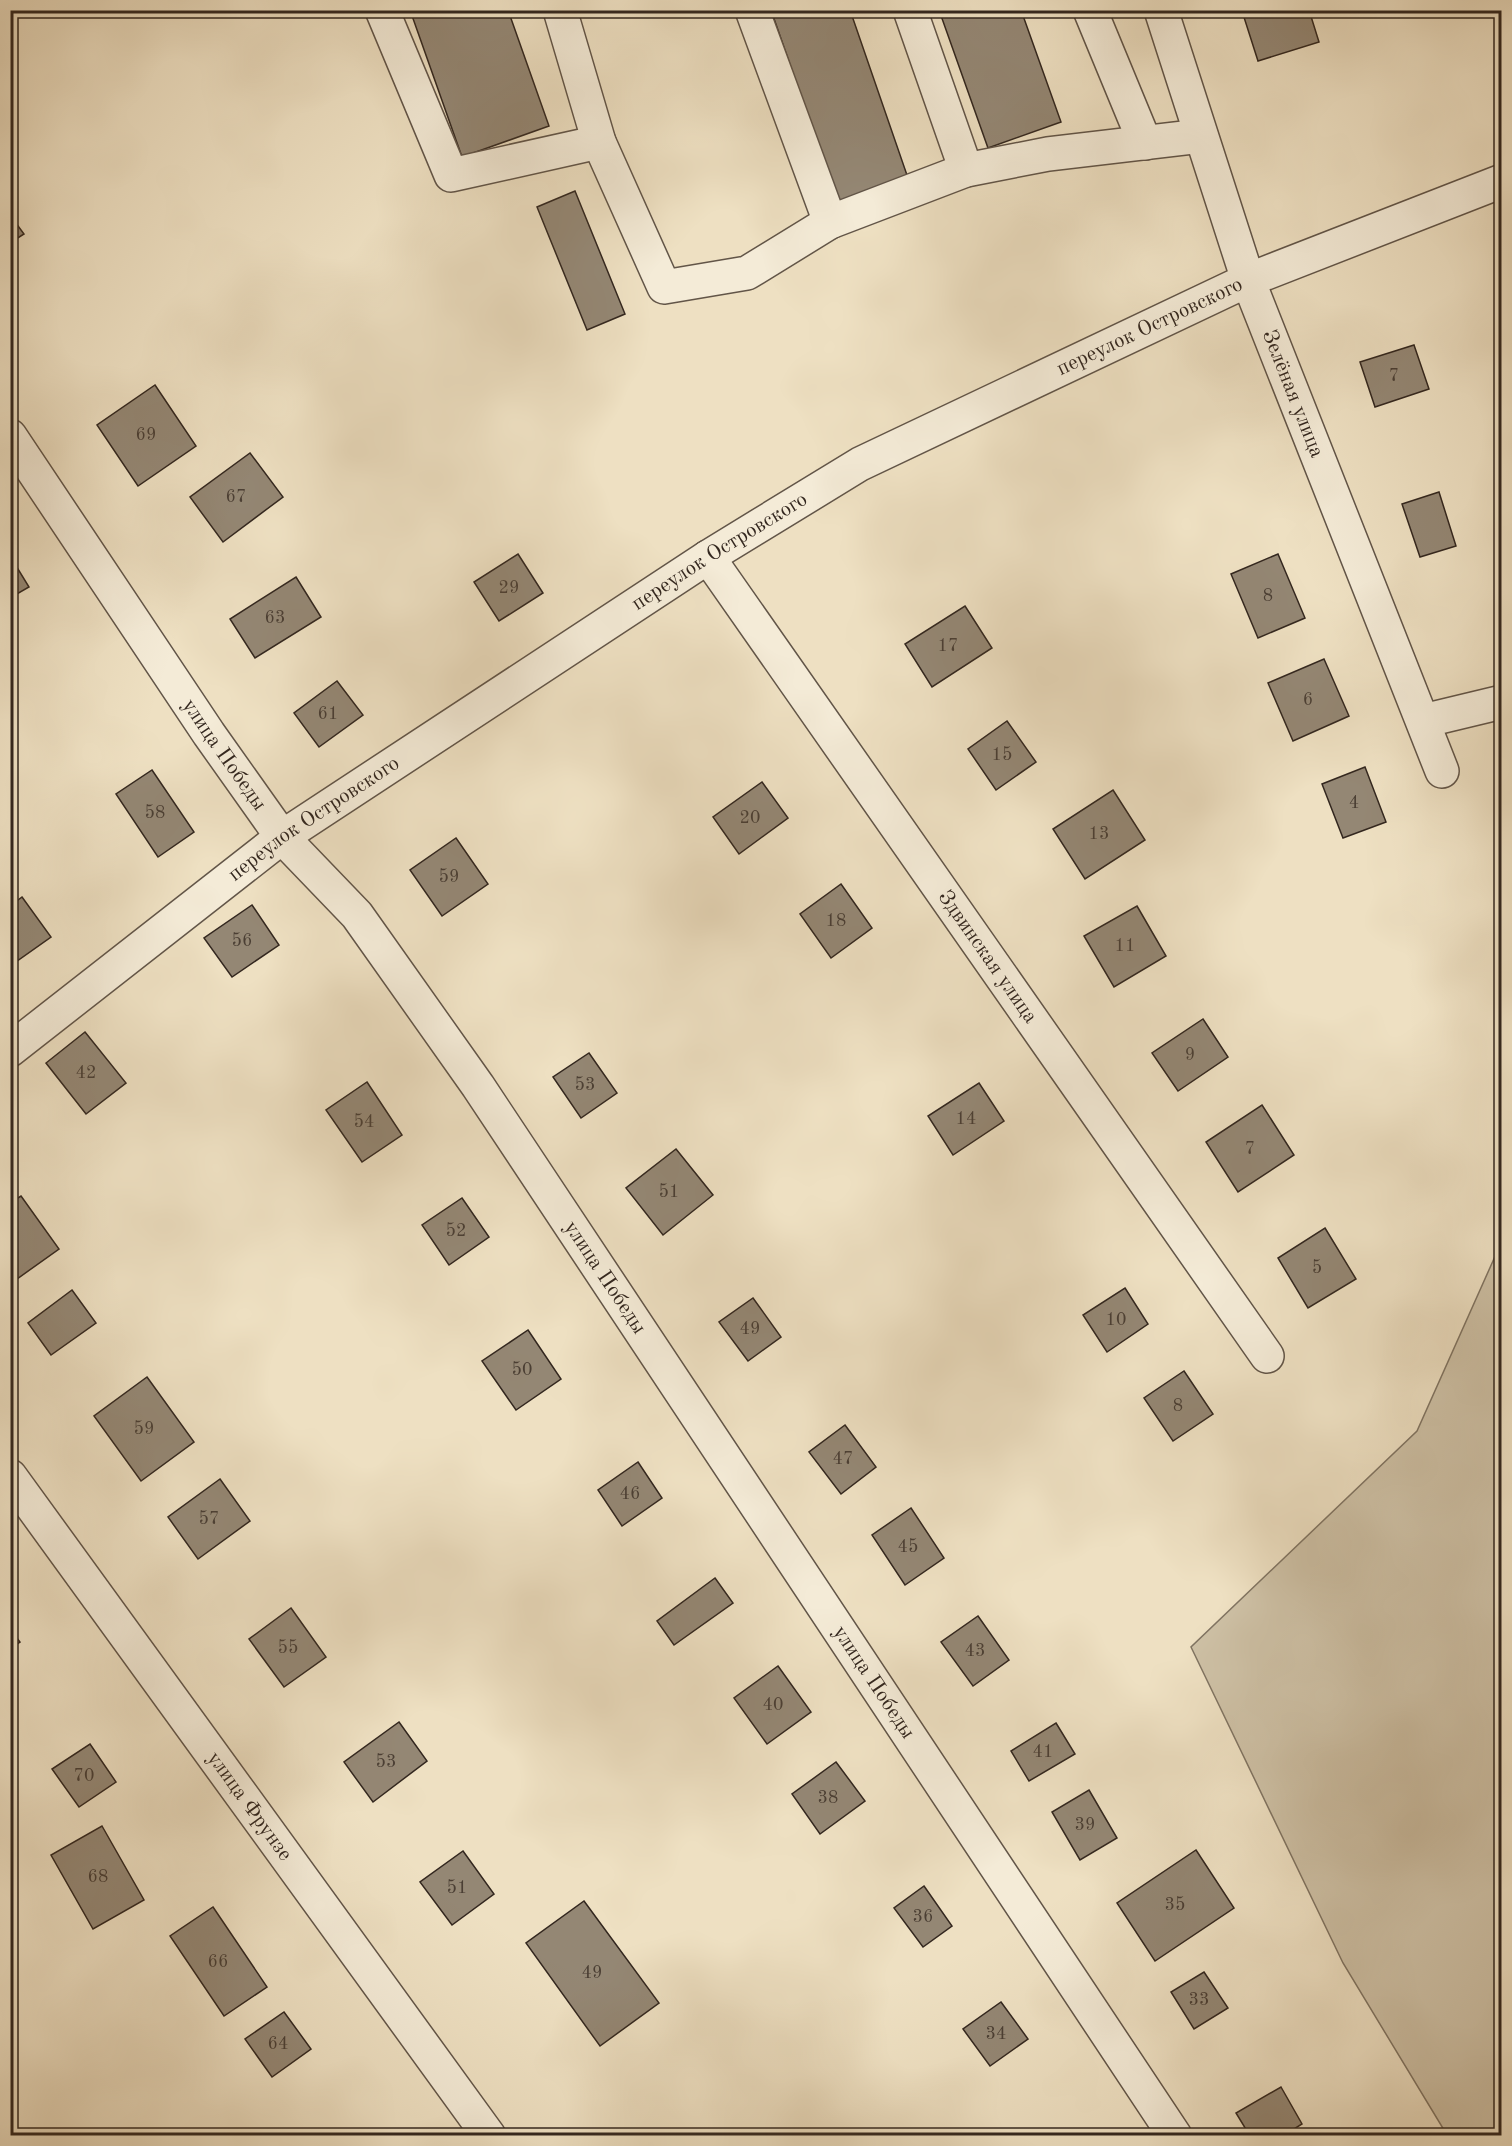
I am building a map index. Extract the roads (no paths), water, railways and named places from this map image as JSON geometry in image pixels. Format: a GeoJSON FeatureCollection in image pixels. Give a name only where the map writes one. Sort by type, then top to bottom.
{"type":"FeatureCollection","features":[{"type":"Feature","properties":{"kind":"street"},"geometry":{"type":"LineString","coordinates":[[382,10],[452,175],[599,142]]}},
{"type":"Feature","properties":{"kind":"street"},"geometry":{"type":"LineString","coordinates":[[560,10],[599,142],[664,287],[747,273],[830,222],[966,170],[1048,154],[1201,136]]}},
{"type":"Feature","properties":{"kind":"street"},"geometry":{"type":"LineString","coordinates":[[752,10],[830,222]]}},
{"type":"Feature","properties":{"kind":"street"},"geometry":{"type":"LineString","coordinates":[[910,10],[966,170]]}},
{"type":"Feature","properties":{"kind":"street"},"geometry":{"type":"LineString","coordinates":[[1090,10],[1145,143]]}},
{"type":"Feature","properties":{"kind":"street","name":"Зелёная улица"},"geometry":{"type":"LineString","coordinates":[[1161,10],[1248,280],[1442,771]]}},
{"type":"Feature","properties":{"kind":"street","name":"переулок Островского"},"geometry":{"type":"LineString","coordinates":[[14,1040],[282,837],[708,557],[860,464],[1248,280],[1502,181]]}},
{"type":"Feature","properties":{"kind":"street","name":"улица Победы"},"geometry":{"type":"LineString","coordinates":[[10,436],[202,724],[282,837],[357,915],[478,1086],[1175,2136]]}},
{"type":"Feature","properties":{"kind":"street","name":"Здвинская улица"},"geometry":{"type":"LineString","coordinates":[[708,557],[1267,1356]]}},
{"type":"Feature","properties":{"kind":"street"},"geometry":{"type":"LineString","coordinates":[[1423,721],[1502,702]]}},
{"type":"Feature","properties":{"kind":"street","name":"улица Фрунзе"},"geometry":{"type":"LineString","coordinates":[[10,1476],[489,2136]]}}]}
